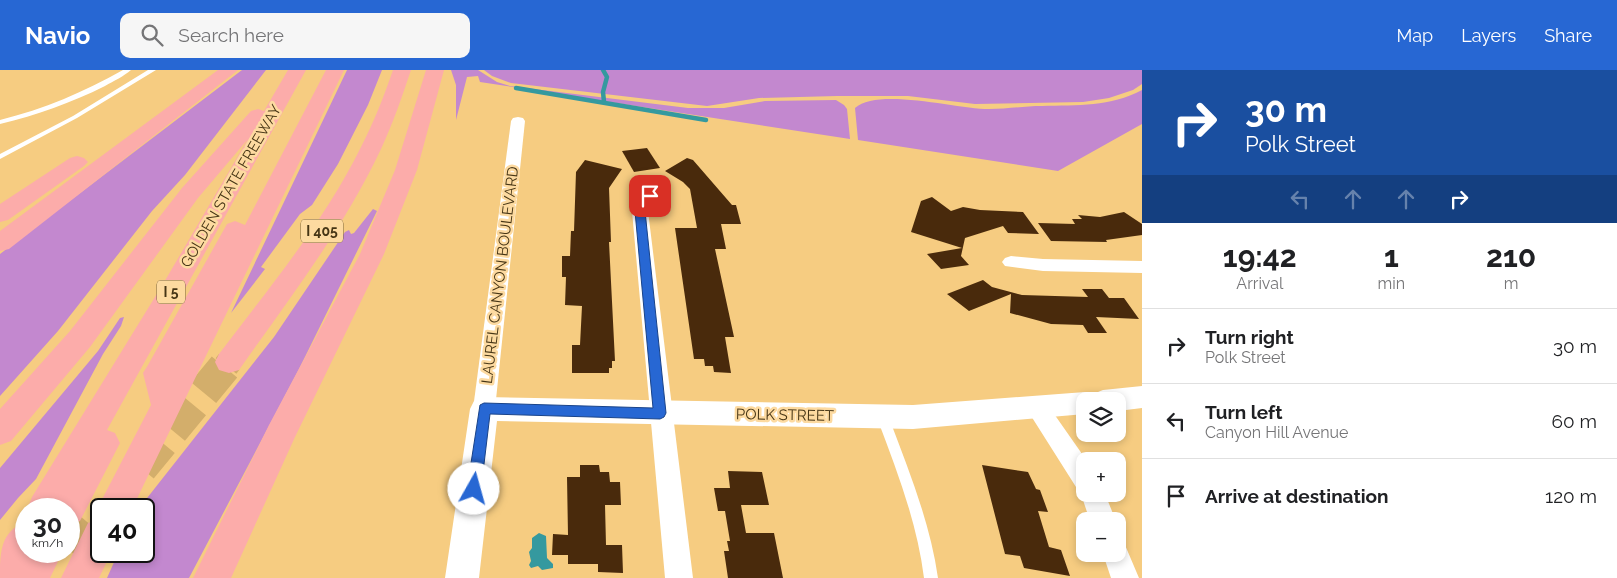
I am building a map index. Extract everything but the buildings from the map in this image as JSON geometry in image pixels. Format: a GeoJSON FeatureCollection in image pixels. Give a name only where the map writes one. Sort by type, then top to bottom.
{"type":"FeatureCollection","features":[{"type":"Feature","properties":{"kind":"highway"},"geometry":{"type":"LineString","coordinates":[[0,215],[106,142],[219,70]]}},
{"type":"Feature","properties":{"kind":"highway"},"geometry":{"type":"LineString","coordinates":[[0,243],[229,70]]}},
{"type":"Feature","properties":{"kind":"highway"},"geometry":{"type":"LineString","coordinates":[[120,498],[335,70]]}},
{"type":"Feature","properties":{"kind":"highway","name":"I 405"},"geometry":{"type":"LineString","coordinates":[[229,362],[304,259],[340,204],[374,142],[396,90],[402,70]]}},
{"type":"Feature","properties":{"kind":"highway"},"geometry":{"type":"LineString","coordinates":[[212,578],[280,435],[372,254],[406,170],[435,70]]}},
{"type":"Feature","properties":{"kind":"highway"},"geometry":{"type":"LineString","coordinates":[[166,405],[158,373],[306,71]]}},
{"type":"Feature","properties":{"kind":"highway"},"geometry":{"type":"LineString","coordinates":[[0,431],[80,339],[190,193],[306,71]]}},
{"type":"Feature","properties":{"kind":"highway"},"geometry":{"type":"LineString","coordinates":[[74,498],[306,71]]}},
{"type":"Feature","properties":{"kind":"highway","name":"GOLDEN STATE FREEWAY"},"geometry":{"type":"LineString","coordinates":[[50,498],[168,298],[306,71]]}},
{"type":"Feature","properties":{"kind":"highway"},"geometry":{"type":"LineString","coordinates":[[4,578],[15,558]]}},
{"type":"Feature","properties":{"kind":"highway"},"geometry":{"type":"LineString","coordinates":[[80,578],[90,558]]}},
{"type":"Feature","properties":{"kind":"highway"},"geometry":{"type":"LineString","coordinates":[[30,578],[38,563]]}},
{"type":"Feature","properties":{"kind":"street","name":"LAUREL CANYON BOULEVARD"},"geometry":{"type":"LineString","coordinates":[[462,578],[518,121]]}},
{"type":"Feature","properties":{"kind":"street"},"geometry":{"type":"LineString","coordinates":[[650,196],[640,211],[679,578]]}},
{"type":"Feature","properties":{"kind":"street"},"geometry":{"type":"LineString","coordinates":[[1012,262],[1138,271]]}},
{"type":"Feature","properties":{"kind":"street"},"geometry":{"type":"LineString","coordinates":[[1126,399],[1142,397]]}},
{"type":"Feature","properties":{"kind":"street","name":"POLK STREET"},"geometry":{"type":"LineString","coordinates":[[484,409],[913,417],[1076,404]]}},
{"type":"Feature","properties":{"kind":"street"},"geometry":{"type":"LineString","coordinates":[[1037,408],[1076,466]]}},
{"type":"Feature","properties":{"kind":"street"},"geometry":{"type":"LineString","coordinates":[[1119,562],[1125,578]]}},
{"type":"Feature","properties":{"kind":"lane"},"geometry":{"type":"LineString","coordinates":[[0,122],[27,116],[72,100],[128,70]]}},
{"type":"Feature","properties":{"kind":"lane"},"geometry":{"type":"LineString","coordinates":[[0,157],[75,117],[153,70]]}},
{"type":"Feature","properties":{"kind":"lane"},"geometry":{"type":"LineString","coordinates":[[883,417],[920,517],[928,546],[931,578]]}},
{"type":"Feature","properties":{"kind":"shaded area"},"geometry":{"type":"Polygon","coordinates":[[[242,70],[266,70],[185,175],[152,211],[58,331],[0,396],[0,254],[242,70]]]}},
{"type":"Feature","properties":{"kind":"shaded area"},"geometry":{"type":"Polygon","coordinates":[[[347,70],[382,70],[368,105],[338,164],[312,205],[300,214],[261,267],[265,269],[231,313],[347,70]]]}},
{"type":"Feature","properties":{"kind":"shaded area"},"geometry":{"type":"Polygon","coordinates":[[[451,70],[478,70],[497,82],[510,86],[688,108],[724,108],[765,101],[836,100],[847,109],[850,139],[480,82],[478,76],[467,77],[456,120],[456,85],[451,70]]]}},
{"type":"Feature","properties":{"kind":"shaded area"},"geometry":{"type":"Polygon","coordinates":[[[484,70],[1142,70],[1142,84],[1133,90],[1109,98],[1083,102],[975,104],[908,96],[837,96],[759,98],[707,106],[511,83],[492,76],[484,70]]]}},
{"type":"Feature","properties":{"kind":"shaded area"},"geometry":{"type":"Polygon","coordinates":[[[1142,90],[1142,124],[1058,171],[858,140],[855,108],[866,102],[881,99],[899,99],[996,109],[1094,104],[1118,100],[1142,90]]]}},
{"type":"Feature","properties":{"kind":"shaded area"},"geometry":{"type":"Polygon","coordinates":[[[373,209],[377,211],[299,369],[189,578],[107,578],[114,563],[155,563],[155,498],[147,498],[274,337],[345,232],[349,230],[351,234],[354,233],[373,209]]]}},
{"type":"Feature","properties":{"kind":"shaded area"},"geometry":{"type":"Polygon","coordinates":[[[124,317],[121,326],[103,354],[36,479],[18,498],[15,498],[15,502],[0,520],[0,468],[98,351],[120,318],[124,317]]]}},
{"type":"Feature","properties":{"kind":"water"},"geometry":{"type":"Polygon","coordinates":[[[539,533],[546,536],[547,558],[553,564],[553,568],[542,570],[538,566],[531,568],[529,565],[531,561],[529,552],[532,548],[532,538],[539,533]]]}},
{"type":"Feature","properties":{"kind":"waterway"},"geometry":{"type":"LineString","coordinates":[[603,70],[607,77],[603,92],[604,102]]}},
{"type":"Feature","properties":{"kind":"waterway"},"geometry":{"type":"LineString","coordinates":[[516,88],[706,120]]}},
{"type":"Feature","properties":{"kind":"tunnel"},"geometry":{"type":"LineString","coordinates":[[226,366],[229,362]]}},
{"type":"Feature","properties":{"kind":"tunnel"},"geometry":{"type":"LineString","coordinates":[[141,468],[227,364]]}},
{"type":"Feature","properties":{"kind":"tunnel"},"geometry":{"type":"LineString","coordinates":[[80,537],[90,526]]}},
{"type":"Feature","properties":{"kind":"route"},"geometry":{"type":"LineString","coordinates":[[474,489],[484,409],[660,413],[640,211],[650,196]]}}]}
